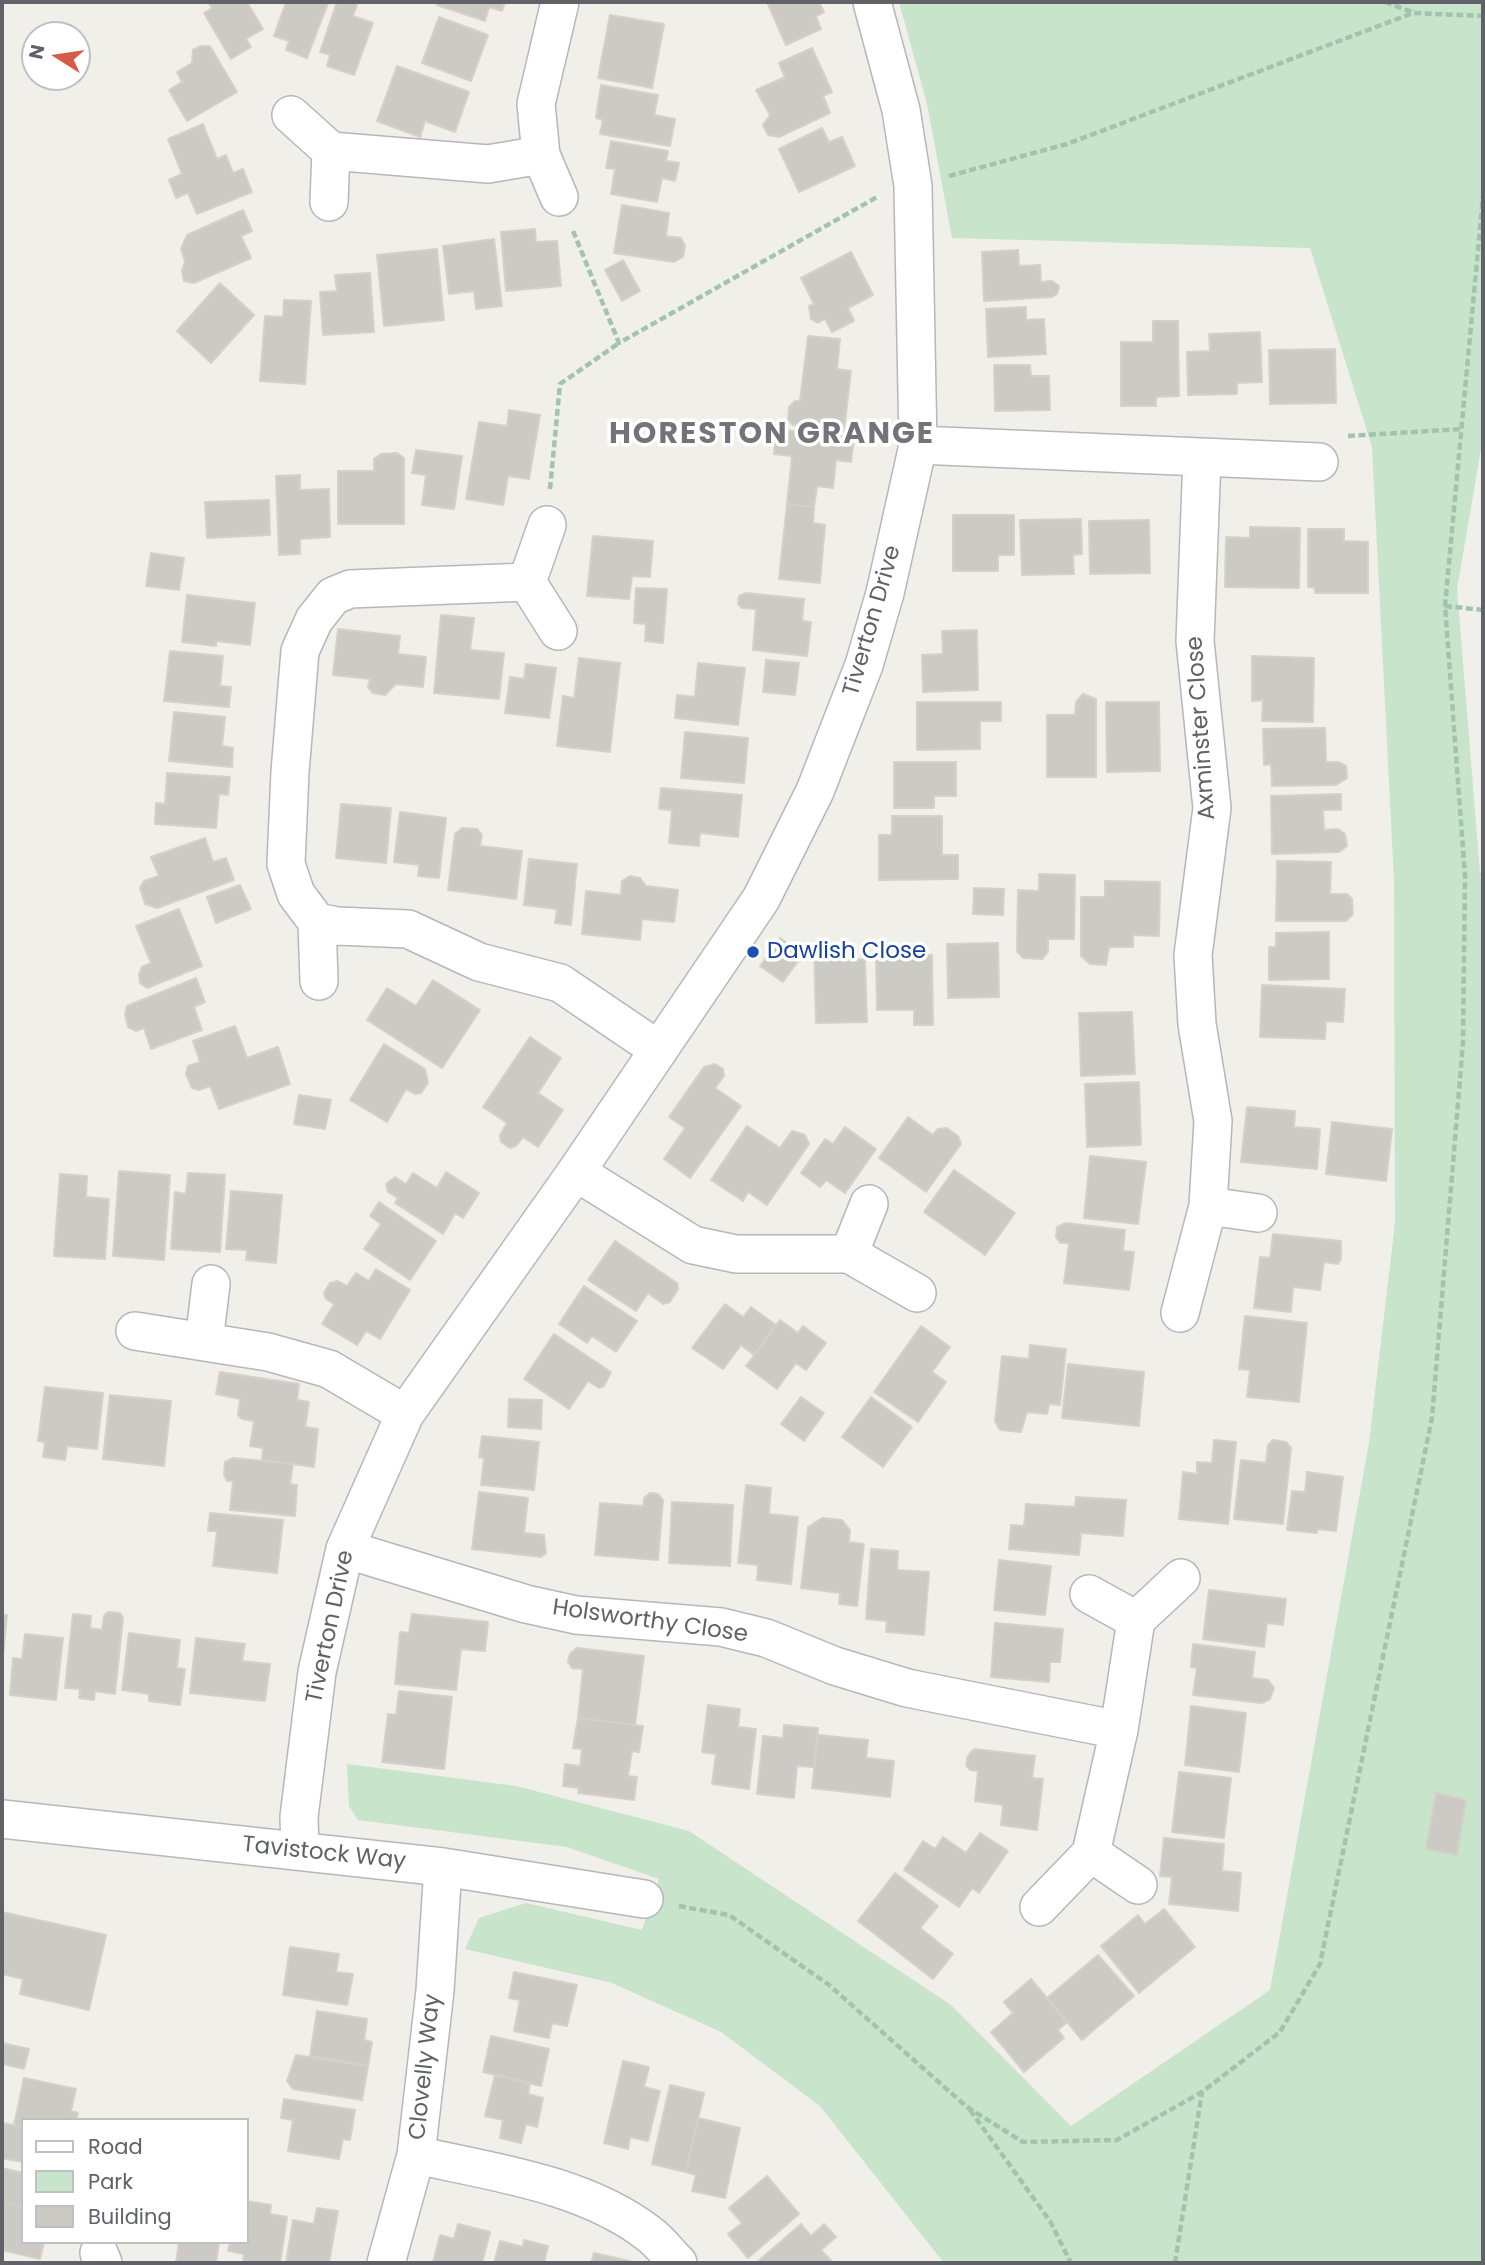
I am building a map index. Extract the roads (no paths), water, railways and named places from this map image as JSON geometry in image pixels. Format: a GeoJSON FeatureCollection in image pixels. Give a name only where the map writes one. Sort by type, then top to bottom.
{"type":"FeatureCollection","features":[{"type":"Feature","properties":{"kind":"street"},"geometry":{"type":"LineString","coordinates":[[559,197],[541,155],[536,104],[560,2]]}},
{"type":"Feature","properties":{"kind":"street","name":"Tiverton Drive"},"geometry":{"type":"LineString","coordinates":[[300,1851],[299,1816],[317,1672],[345,1549],[405,1415],[576,1172],[761,899],[815,791],[864,665],[885,593],[918,445],[913,186],[901,110],[872,2]]}},
{"type":"Feature","properties":{"kind":"street"},"geometry":{"type":"LineString","coordinates":[[291,115],[331,151],[488,164],[541,155]]}},
{"type":"Feature","properties":{"kind":"street"},"geometry":{"type":"LineString","coordinates":[[330,202],[331,151]]}},
{"type":"Feature","properties":{"kind":"street"},"geometry":{"type":"LineString","coordinates":[[918,445],[1319,462]]}},
{"type":"Feature","properties":{"kind":"street","name":"Axminster Close"},"geometry":{"type":"LineString","coordinates":[[1180,1313],[1208,1206],[1213,1121],[1197,1024],[1194,955],[1212,808],[1195,641],[1202,458]]}},
{"type":"Feature","properties":{"kind":"street"},"geometry":{"type":"LineString","coordinates":[[527,582],[547,526]]}},
{"type":"Feature","properties":{"kind":"street"},"geometry":{"type":"LineString","coordinates":[[527,582],[558,631]]}},
{"type":"Feature","properties":{"kind":"street"},"geometry":{"type":"LineString","coordinates":[[319,981],[317,922],[296,894],[286,864],[300,651],[314,620],[333,596],[350,589],[527,582]]}},
{"type":"Feature","properties":{"kind":"street"},"geometry":{"type":"LineString","coordinates":[[317,922],[337,926],[408,929],[479,962],[560,983],[659,1050]]}},
{"type":"Feature","properties":{"kind":"street"},"geometry":{"type":"LineString","coordinates":[[576,1172],[693,1245],[736,1255],[849,1254],[917,1293]]}},
{"type":"Feature","properties":{"kind":"street"},"geometry":{"type":"LineString","coordinates":[[849,1254],[869,1203]]}},
{"type":"Feature","properties":{"kind":"street"},"geometry":{"type":"LineString","coordinates":[[1208,1206],[1258,1213]]}},
{"type":"Feature","properties":{"kind":"street"},"geometry":{"type":"LineString","coordinates":[[204,1342],[211,1284]]}},
{"type":"Feature","properties":{"kind":"street"},"geometry":{"type":"LineString","coordinates":[[135,1331],[268,1352],[329,1369],[405,1415]]}},
{"type":"Feature","properties":{"kind":"street","name":"Holsworthy Close"},"geometry":{"type":"LineString","coordinates":[[345,1549],[526,1604],[576,1615],[721,1627],[766,1638],[835,1666],[906,1688],[1119,1730]]}},
{"type":"Feature","properties":{"kind":"street"},"geometry":{"type":"LineString","coordinates":[[1039,1907],[1091,1853],[1119,1730],[1136,1620],[1181,1578]]}},
{"type":"Feature","properties":{"kind":"street"},"geometry":{"type":"LineString","coordinates":[[1089,1594],[1136,1620]]}},
{"type":"Feature","properties":{"kind":"street","name":"Tavistock Way"},"geometry":{"type":"LineString","coordinates":[[2,1819],[443,1867],[644,1899]]}},
{"type":"Feature","properties":{"kind":"street"},"geometry":{"type":"LineString","coordinates":[[1091,1853],[1138,1885]]}},
{"type":"Feature","properties":{"kind":"street","name":"Clovelly Way"},"geometry":{"type":"LineString","coordinates":[[386,2263],[416,2155],[435,1991],[443,1867]]}},
{"type":"Feature","properties":{"kind":"street"},"geometry":{"type":"LineString","coordinates":[[416,2155],[573,2193],[632,2222],[650,2234],[678,2263]]}},
{"type":"Feature","properties":{"kind":"place","name":"Dawlish Close"},"geometry":{"type":"Point","coordinates":[753,952]}},
{"type":"Feature","properties":{"kind":"district","name":"HORESTON GRANGE"},"geometry":{"type":"Point","coordinates":[772,435]}}]}
